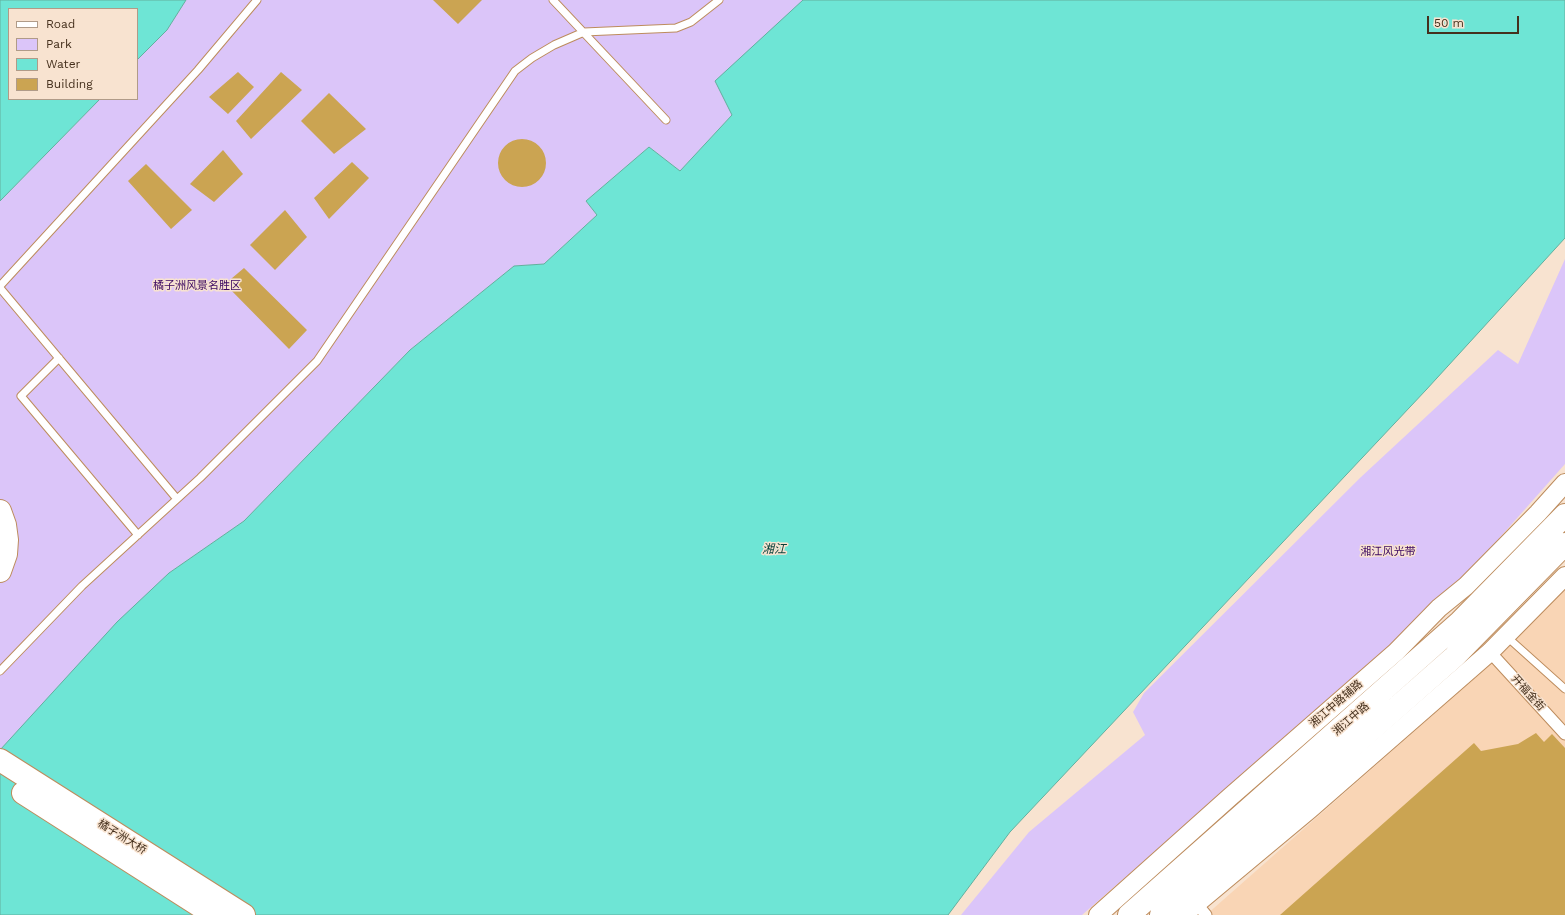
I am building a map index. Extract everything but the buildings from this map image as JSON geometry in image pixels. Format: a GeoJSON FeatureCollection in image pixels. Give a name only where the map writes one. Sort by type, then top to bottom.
{"type":"FeatureCollection","features":[{"type":"Feature","properties":{"kind":"main road"},"geometry":{"type":"LineString","coordinates":[[0,511],[5,525],[7,540],[6,554],[0,571]]}},
{"type":"Feature","properties":{"kind":"main road","name":"湘江中路"},"geometry":{"type":"LineString","coordinates":[[1129,915],[1460,622],[1565,515]]}},
{"type":"Feature","properties":{"kind":"main road"},"geometry":{"type":"LineString","coordinates":[[0,522],[3,547],[0,559]]}},
{"type":"Feature","properties":{"kind":"main road","name":"湘江中路"},"geometry":{"type":"LineString","coordinates":[[1161,915],[1454,657],[1565,544]]}},
{"type":"Feature","properties":{"kind":"main road","name":"橘子洲大桥"},"geometry":{"type":"LineString","coordinates":[[0,760],[244,915]]}},
{"type":"Feature","properties":{"kind":"main road","name":"橘子洲大桥"},"geometry":{"type":"LineString","coordinates":[[0,778],[214,915]]}},
{"type":"Feature","properties":{"kind":"street","name":"湘江中路辅路"},"geometry":{"type":"LineString","coordinates":[[1098,915],[1396,652],[1439,608],[1466,586],[1538,514],[1565,483]]}},
{"type":"Feature","properties":{"kind":"street"},"geometry":{"type":"LineString","coordinates":[[1195,911],[1490,652],[1565,576]]}},
{"type":"Feature","properties":{"kind":"street","name":"开福金街"},"geometry":{"type":"LineString","coordinates":[[1490,652],[1565,734]]}},
{"type":"Feature","properties":{"kind":"lane"},"geometry":{"type":"LineString","coordinates":[[177,499],[0,287],[198,70],[257,0]]}},
{"type":"Feature","properties":{"kind":"lane"},"geometry":{"type":"LineString","coordinates":[[553,0],[666,120]]}},
{"type":"Feature","properties":{"kind":"lane"},"geometry":{"type":"LineString","coordinates":[[0,671],[82,586],[177,499],[317,361],[515,71],[549,48],[584,32],[676,28],[691,22],[719,0]]}},
{"type":"Feature","properties":{"kind":"lane"},"geometry":{"type":"LineString","coordinates":[[60,358],[21,396],[138,535]]}},
{"type":"Feature","properties":{"kind":"lane"},"geometry":{"type":"LineString","coordinates":[[1506,636],[1565,689]]}},
{"type":"Feature","properties":{"kind":"shaded area"},"geometry":{"type":"Polygon","coordinates":[[[1565,586],[1565,915],[1206,915],[1475,678],[1565,586]]]}},
{"type":"Feature","properties":{"kind":"green space","name":"橘子洲风景名胜区"},"geometry":{"type":"Polygon","coordinates":[[[186,0],[803,0],[772,31],[732,115],[680,171],[649,147],[586,201],[597,215],[544,264],[514,266],[410,350],[244,521],[169,573],[0,750],[0,201],[99,100],[138,100],[138,59],[167,30],[186,0]]]}},
{"type":"Feature","properties":{"kind":"green space","name":"湘江风光带"},"geometry":{"type":"Polygon","coordinates":[[[1565,259],[1565,464],[1472,569],[1437,605],[1082,915],[961,915],[1029,832],[1145,735],[1133,712],[1144,693],[1361,477],[1498,350],[1518,364],[1565,259]]]}},
{"type":"Feature","properties":{"kind":"water"},"geometry":{"type":"Polygon","coordinates":[[[0,0],[186,0],[167,30],[138,59],[138,8],[8,8],[8,100],[99,100],[0,201],[0,0]]]}},
{"type":"Feature","properties":{"kind":"water","name":"湘江"},"geometry":{"type":"Polygon","coordinates":[[[803,0],[1565,0],[1565,238],[1426,390],[1010,832],[948,915],[0,915],[0,750],[117,622],[169,573],[244,521],[410,350],[514,266],[544,264],[597,215],[586,201],[649,147],[680,171],[732,115],[715,81],[803,0]]]}}]}
